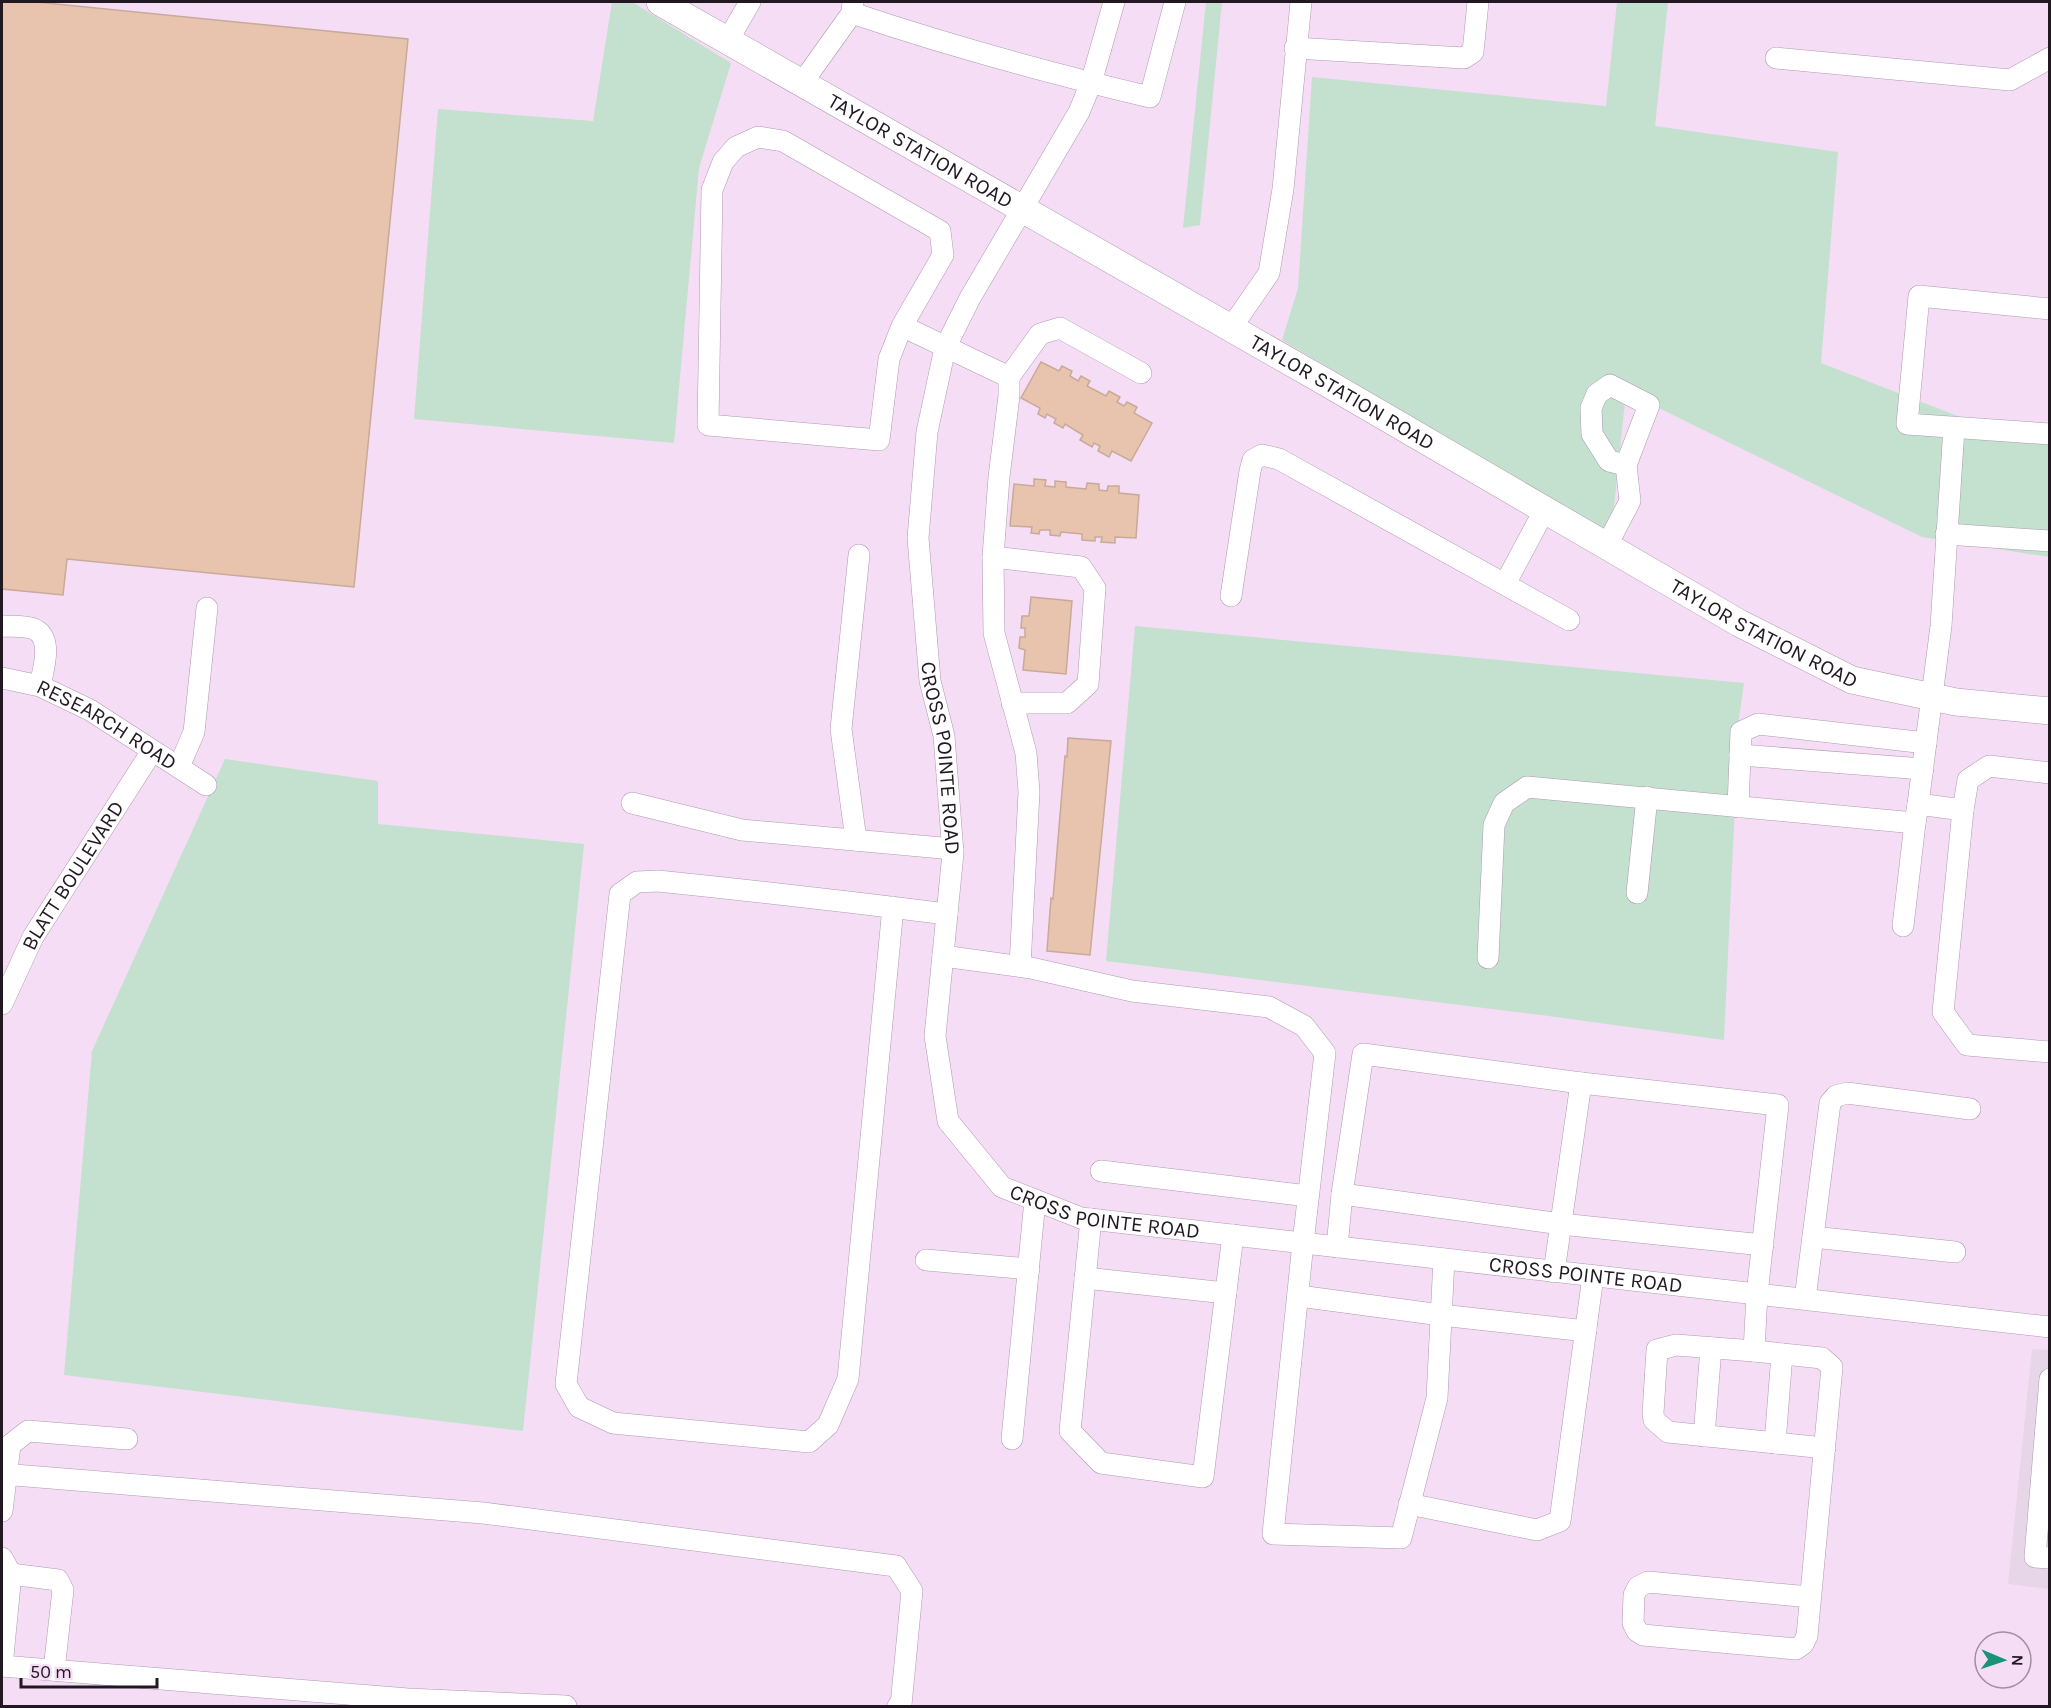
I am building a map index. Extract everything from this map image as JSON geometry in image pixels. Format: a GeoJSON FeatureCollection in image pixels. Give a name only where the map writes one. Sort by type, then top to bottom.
{"type":"FeatureCollection","features":[{"type":"Feature","properties":{"kind":"main road","name":"TAYLOR STATION ROAD"},"geometry":{"type":"LineString","coordinates":[[660,2],[1232,328],[1739,623],[1852,680],[1956,702],[2049,711]]}},
{"type":"Feature","properties":{"kind":"street"},"geometry":{"type":"LineString","coordinates":[[728,40],[750,2]]}},
{"type":"Feature","properties":{"kind":"street","name":"CROSS POINTE ROAD"},"geometry":{"type":"LineString","coordinates":[[1114,2],[1091,83],[1079,112],[1021,208],[970,298],[945,348],[927,432],[918,538],[930,681],[944,736],[953,849],[935,1036],[948,1121],[1002,1187],[1081,1218],[2049,1327]]}},
{"type":"Feature","properties":{"kind":"street"},"geometry":{"type":"LineString","coordinates":[[802,83],[852,7],[935,41],[1150,97],[1176,2]]}},
{"type":"Feature","properties":{"kind":"street"},"geometry":{"type":"LineString","coordinates":[[1232,328],[1269,273],[1283,189],[1301,2]]}},
{"type":"Feature","properties":{"kind":"street"},"geometry":{"type":"LineString","coordinates":[[1295,48],[1464,58],[1473,52],[1478,2]]}},
{"type":"Feature","properties":{"kind":"street"},"geometry":{"type":"LineString","coordinates":[[1776,58],[2010,80],[2049,58]]}},
{"type":"Feature","properties":{"kind":"street"},"geometry":{"type":"LineString","coordinates":[[758,137],[783,141],[940,231],[943,255],[902,326],[889,359],[879,440],[708,425],[712,190],[723,162],[736,147],[758,137]]}},
{"type":"Feature","properties":{"kind":"street"},"geometry":{"type":"LineString","coordinates":[[2049,309],[1919,296],[1907,424],[2049,434]]}},
{"type":"Feature","properties":{"kind":"street"},"geometry":{"type":"LineString","coordinates":[[902,326],[1009,377]]}},
{"type":"Feature","properties":{"kind":"street"},"geometry":{"type":"LineString","coordinates":[[1020,966],[1029,792],[1026,753],[994,633],[993,557],[1009,377],[1040,334],[1060,328],[1141,373]]}},
{"type":"Feature","properties":{"kind":"street"},"geometry":{"type":"LineString","coordinates":[[1903,926],[1941,626],[1954,428]]}},
{"type":"Feature","properties":{"kind":"street"},"geometry":{"type":"LineString","coordinates":[[1232,597],[1250,471],[1253,460],[1262,455],[1279,459],[1569,620]]}},
{"type":"Feature","properties":{"kind":"street"},"geometry":{"type":"LineString","coordinates":[[1607,545],[1630,501],[1626,465]]}},
{"type":"Feature","properties":{"kind":"street"},"geometry":{"type":"LineString","coordinates":[[1505,584],[1545,509]]}},
{"type":"Feature","properties":{"kind":"street"},"geometry":{"type":"LineString","coordinates":[[1946,534],[2049,541]]}},
{"type":"Feature","properties":{"kind":"street"},"geometry":{"type":"LineString","coordinates":[[856,840],[841,729],[859,555]]}},
{"type":"Feature","properties":{"kind":"street"},"geometry":{"type":"LineString","coordinates":[[993,557],[1081,567],[1095,588],[1088,684],[1067,703],[1012,703]]}},
{"type":"Feature","properties":{"kind":"street"},"geometry":{"type":"LineString","coordinates":[[179,767],[194,732],[207,608]]}},
{"type":"Feature","properties":{"kind":"street"},"geometry":{"type":"LineString","coordinates":[[2,626],[34,629],[42,636],[46,652],[40,686]]}},
{"type":"Feature","properties":{"kind":"street","name":"RESEARCH ROAD"},"geometry":{"type":"LineString","coordinates":[[2,678],[40,686],[90,710],[206,785]]}},
{"type":"Feature","properties":{"kind":"street"},"geometry":{"type":"LineString","coordinates":[[1738,807],[1741,732],[1758,724],[1926,743]]}},
{"type":"Feature","properties":{"kind":"street","name":"BLATT BOULEVARD"},"geometry":{"type":"LineString","coordinates":[[2,1005],[6,983],[33,936],[153,751]]}},
{"type":"Feature","properties":{"kind":"street"},"geometry":{"type":"LineString","coordinates":[[1740,755],[1923,769]]}},
{"type":"Feature","properties":{"kind":"street"},"geometry":{"type":"LineString","coordinates":[[2049,773],[1989,766],[1968,780],[1943,1012],[1967,1046],[2049,1052]]}},
{"type":"Feature","properties":{"kind":"street"},"geometry":{"type":"LineString","coordinates":[[1488,958],[1494,825],[1504,803],[1527,787],[1738,807],[1916,813],[1963,810]]}},
{"type":"Feature","properties":{"kind":"street"},"geometry":{"type":"LineString","coordinates":[[1637,893],[1647,797]]}},
{"type":"Feature","properties":{"kind":"street"},"geometry":{"type":"LineString","coordinates":[[632,803],[742,830],[953,849]]}},
{"type":"Feature","properties":{"kind":"street"},"geometry":{"type":"LineString","coordinates":[[893,907],[848,1379],[828,1425],[808,1442],[613,1423],[579,1407],[566,1384],[620,894],[637,882],[658,881],[893,907],[947,914]]}},
{"type":"Feature","properties":{"kind":"street"},"geometry":{"type":"LineString","coordinates":[[943,956],[1020,966],[1132,992],[1269,1007],[1304,1026],[1325,1053],[1273,1534],[1401,1538],[1437,1398],[1444,1259]]}},
{"type":"Feature","properties":{"kind":"street"},"geometry":{"type":"LineString","coordinates":[[1337,1247],[1342,1194],[1363,1054],[1778,1106],[1757,1294],[1754,1351]]}},
{"type":"Feature","properties":{"kind":"street"},"geometry":{"type":"LineString","coordinates":[[1554,1272],[1581,1083]]}},
{"type":"Feature","properties":{"kind":"street"},"geometry":{"type":"LineString","coordinates":[[1805,1299],[1830,1103],[1836,1096],[1846,1093],[1970,1109]]}},
{"type":"Feature","properties":{"kind":"street"},"geometry":{"type":"LineString","coordinates":[[1101,1171],[1308,1196]]}},
{"type":"Feature","properties":{"kind":"street"},"geometry":{"type":"LineString","coordinates":[[1342,1194],[1561,1224],[1763,1245]]}},
{"type":"Feature","properties":{"kind":"street"},"geometry":{"type":"LineString","coordinates":[[1012,1439],[1035,1200]]}},
{"type":"Feature","properties":{"kind":"street"},"geometry":{"type":"LineString","coordinates":[[1091,1219],[1070,1431],[1101,1463],[1203,1477],[1233,1235]]}},
{"type":"Feature","properties":{"kind":"street"},"geometry":{"type":"LineString","coordinates":[[1813,1237],[1955,1252]]}},
{"type":"Feature","properties":{"kind":"street"},"geometry":{"type":"LineString","coordinates":[[926,1260],[1029,1269]]}},
{"type":"Feature","properties":{"kind":"street"},"geometry":{"type":"LineString","coordinates":[[1409,1504],[1537,1530],[1560,1521],[1593,1276]]}},
{"type":"Feature","properties":{"kind":"street"},"geometry":{"type":"LineString","coordinates":[[1085,1278],[1226,1293]]}},
{"type":"Feature","properties":{"kind":"street"},"geometry":{"type":"LineString","coordinates":[[1299,1296],[1441,1316],[1586,1331]]}},
{"type":"Feature","properties":{"kind":"street"},"geometry":{"type":"LineString","coordinates":[[1810,1597],[1648,1582],[1638,1587],[1634,1595],[1633,1623],[1637,1631],[1643,1635],[1796,1649],[1803,1644],[1807,1636],[1810,1597],[1825,1448],[1832,1367],[1822,1358],[1754,1351],[1670,1345],[1657,1350],[1653,1413],[1654,1420],[1668,1432],[1825,1448]]}},
{"type":"Feature","properties":{"kind":"street"},"geometry":{"type":"LineString","coordinates":[[1704,1436],[1711,1348]]}},
{"type":"Feature","properties":{"kind":"street"},"geometry":{"type":"LineString","coordinates":[[1775,1443],[1782,1354]]}},
{"type":"Feature","properties":{"kind":"street"},"geometry":{"type":"LineString","coordinates":[[2049,1386],[2035,1557],[2049,1558]]}},
{"type":"Feature","properties":{"kind":"street"},"geometry":{"type":"LineString","coordinates":[[2,1511],[3,1475],[10,1445],[28,1431],[127,1439]]}},
{"type":"Feature","properties":{"kind":"street"},"geometry":{"type":"LineString","coordinates":[[3,1475],[483,1513],[896,1566],[912,1591],[901,1705],[898,1707]]}},
{"type":"Feature","properties":{"kind":"street"},"geometry":{"type":"LineString","coordinates":[[54,1670],[63,1590],[58,1580],[6,1566],[2,1666],[408,1699],[566,1707]]}},
{"type":"Feature","properties":{"kind":"shaded area"},"geometry":{"type":"Polygon","coordinates":[[[2032,1349],[2049,1350],[2049,1589],[2008,1584],[2032,1349]]]}},
{"type":"Feature","properties":{"kind":"green space"},"geometry":{"type":"Polygon","coordinates":[[[612,2],[632,2],[731,63],[699,168],[674,443],[414,419],[438,109],[593,121],[612,2]]]}},
{"type":"Feature","properties":{"kind":"green space"},"geometry":{"type":"Polygon","coordinates":[[[1206,2],[1222,2],[1200,225],[1183,228],[1206,2]]]}},
{"type":"Feature","properties":{"kind":"green space"},"geometry":{"type":"Polygon","coordinates":[[[1617,2],[1668,2],[1655,126],[1838,152],[1821,363],[1973,422],[2049,441],[2049,557],[1922,537],[1626,392],[1612,526],[1605,531],[1282,340],[1298,288],[1312,77],[1606,106],[1617,2]]]}},
{"type":"Feature","properties":{"kind":"green space"},"geometry":{"type":"Polygon","coordinates":[[[1135,626],[1744,683],[1739,718],[1724,1040],[1106,961],[1135,626]]]}},
{"type":"Feature","properties":{"kind":"green space"},"geometry":{"type":"Polygon","coordinates":[[[225,759],[378,781],[378,824],[584,844],[523,1431],[64,1375],[92,1051],[225,759]]]}},
{"type":"Feature","properties":{"kind":"building"},"geometry":{"type":"Polygon","coordinates":[[[2,2],[36,2],[408,39],[354,587],[67,559],[63,595],[2,589],[2,2]]]}},
{"type":"Feature","properties":{"kind":"building"},"geometry":{"type":"Polygon","coordinates":[[[1041,362],[1059,371],[1062,366],[1072,371],[1070,376],[1078,381],[1081,376],[1090,381],[1087,386],[1106,396],[1109,391],[1120,397],[1117,402],[1124,406],[1127,402],[1137,407],[1134,413],[1152,423],[1131,461],[1112,451],[1109,457],[1098,451],[1100,446],[1094,443],[1092,447],[1080,440],[1083,435],[1065,424],[1063,428],[1054,423],[1056,419],[1047,414],[1045,418],[1038,414],[1040,408],[1021,398],[1041,362]]]}},
{"type":"Feature","properties":{"kind":"building"},"geometry":{"type":"Polygon","coordinates":[[[1034,479],[1046,480],[1045,486],[1055,487],[1055,481],[1066,482],[1066,487],[1086,489],[1087,483],[1099,484],[1099,490],[1107,491],[1108,486],[1119,486],[1119,493],[1139,495],[1136,538],[1115,537],[1115,543],[1101,542],[1102,537],[1095,537],[1095,541],[1082,540],[1082,534],[1061,532],[1060,536],[1050,535],[1050,530],[1040,530],[1039,534],[1031,533],[1032,527],[1010,526],[1014,484],[1034,486],[1034,479]]]}},
{"type":"Feature","properties":{"kind":"building"},"geometry":{"type":"Polygon","coordinates":[[[1031,597],[1072,601],[1066,674],[1023,670],[1025,650],[1019,648],[1020,637],[1025,637],[1025,628],[1021,628],[1022,616],[1029,616],[1031,597]]]}},
{"type":"Feature","properties":{"kind":"building"},"geometry":{"type":"Polygon","coordinates":[[[1068,738],[1111,741],[1090,955],[1047,951],[1068,738]]]}}]}
